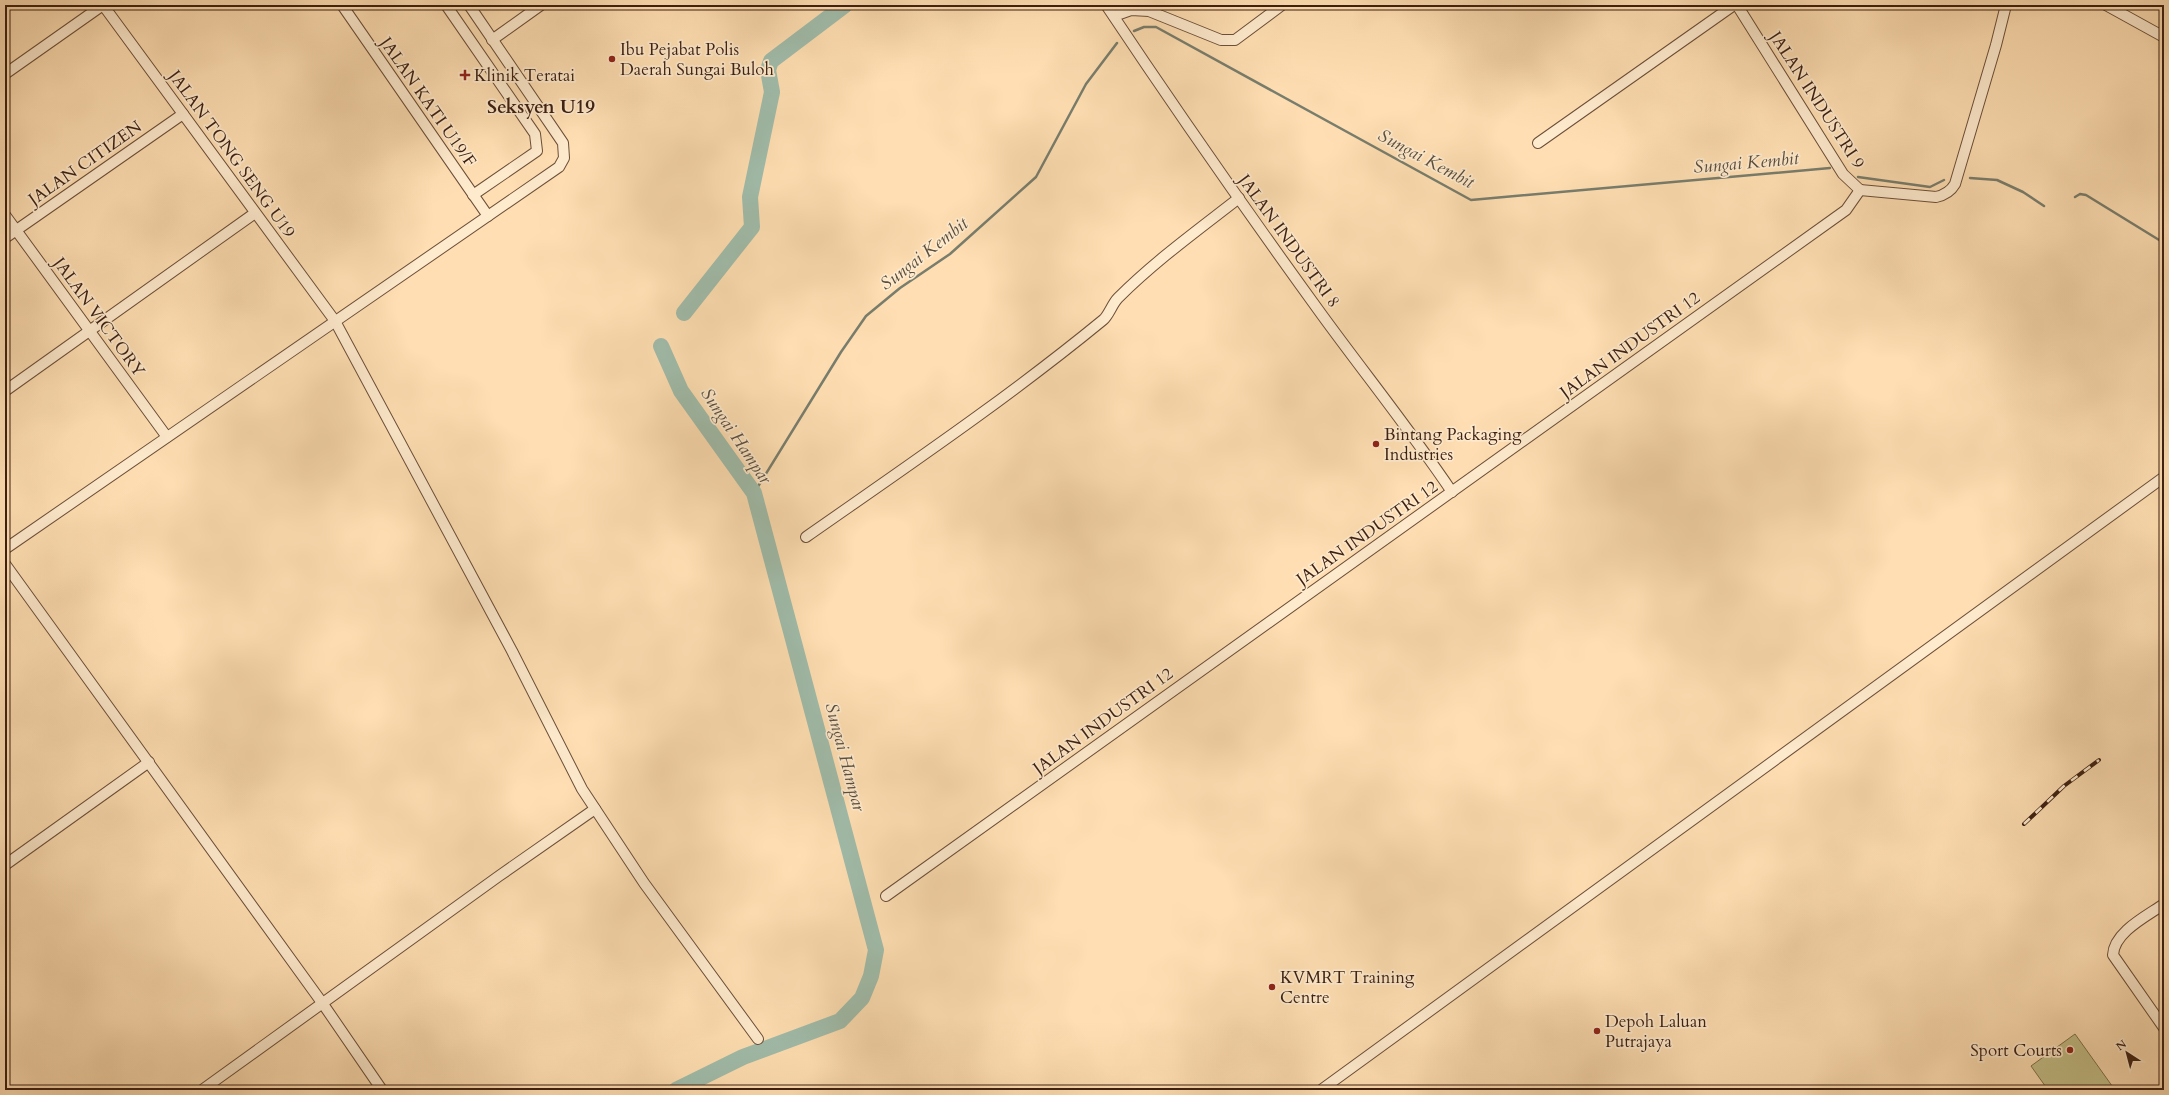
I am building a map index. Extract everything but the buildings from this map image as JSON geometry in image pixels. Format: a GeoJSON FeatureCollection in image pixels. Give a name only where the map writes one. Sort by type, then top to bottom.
{"type":"FeatureCollection","features":[{"type":"Feature","properties":{"kind":"street"},"geometry":{"type":"LineString","coordinates":[[5,74],[103,5]]}},
{"type":"Feature","properties":{"kind":"street","name":"JALAN TONG SENG U19"},"geometry":{"type":"LineString","coordinates":[[103,5],[335,322],[512,651],[582,789],[644,883],[758,1039]]}},
{"type":"Feature","properties":{"kind":"street","name":"JALAN KATI U19/F"},"geometry":{"type":"LineString","coordinates":[[342,5],[488,216]]}},
{"type":"Feature","properties":{"kind":"street"},"geometry":{"type":"LineString","coordinates":[[446,5],[535,134],[537,151],[474,195]]}},
{"type":"Feature","properties":{"kind":"street"},"geometry":{"type":"LineString","coordinates":[[5,549],[559,167],[564,158],[563,143],[469,5]]}},
{"type":"Feature","properties":{"kind":"street"},"geometry":{"type":"LineString","coordinates":[[492,40],[541,5]]}},
{"type":"Feature","properties":{"kind":"street","name":"JALAN INDUSTRI 8"},"geometry":{"type":"LineString","coordinates":[[1106,5],[1239,198],[1322,315],[1418,442],[1452,492]]}},
{"type":"Feature","properties":{"kind":"street"},"geometry":{"type":"LineString","coordinates":[[1114,16],[1131,10],[1149,11],[1221,40],[1230,41],[1239,37],[1282,5]]}},
{"type":"Feature","properties":{"kind":"street"},"geometry":{"type":"LineString","coordinates":[[1538,144],[1735,5]]}},
{"type":"Feature","properties":{"kind":"street","name":"JALAN INDUSTRI 9"},"geometry":{"type":"LineString","coordinates":[[1735,5],[1843,174],[1860,190]]}},
{"type":"Feature","properties":{"kind":"street"},"geometry":{"type":"LineString","coordinates":[[1860,190],[1936,197],[1943,196],[1952,189],[1955,184],[1994,52],[2006,5]]}},
{"type":"Feature","properties":{"kind":"street"},"geometry":{"type":"LineString","coordinates":[[2106,5],[2164,38]]}},
{"type":"Feature","properties":{"kind":"street","name":"JALAN CITIZEN"},"geometry":{"type":"LineString","coordinates":[[5,238],[183,114]]}},
{"type":"Feature","properties":{"kind":"street","name":"JALAN INDUSTRI 12"},"geometry":{"type":"LineString","coordinates":[[886,896],[1846,210],[1860,190]]}},
{"type":"Feature","properties":{"kind":"street"},"geometry":{"type":"LineString","coordinates":[[806,537],[980,414],[1070,346],[1105,318],[1117,299],[1184,240],[1239,198]]}},
{"type":"Feature","properties":{"kind":"street"},"geometry":{"type":"LineString","coordinates":[[5,391],[255,213]]}},
{"type":"Feature","properties":{"kind":"street","name":"JALAN VICTORY"},"geometry":{"type":"LineString","coordinates":[[5,215],[167,437]]}},
{"type":"Feature","properties":{"kind":"street"},"geometry":{"type":"LineString","coordinates":[[1321,1090],[2164,477]]}},
{"type":"Feature","properties":{"kind":"street"},"geometry":{"type":"LineString","coordinates":[[5,564],[323,1004],[382,1090]]}},
{"type":"Feature","properties":{"kind":"street"},"geometry":{"type":"LineString","coordinates":[[5,865],[149,762]]}},
{"type":"Feature","properties":{"kind":"street"},"geometry":{"type":"LineString","coordinates":[[202,1090],[499,876],[595,809]]}},
{"type":"Feature","properties":{"kind":"street"},"geometry":{"type":"LineString","coordinates":[[2164,904],[2119,936],[2114,948],[2114,955],[2164,1028]]}},
{"type":"Feature","properties":{"kind":"shaded area","name":"Sport Courts"},"geometry":{"type":"Polygon","coordinates":[[[2075,1034],[2115,1090],[2048,1090],[2031,1066],[2075,1034]]]}},
{"type":"Feature","properties":{"kind":"waterway","name":"Sungai Hampar"},"geometry":{"type":"LineString","coordinates":[[684,313],[752,227],[750,197],[772,92],[768,70],[771,61],[845,5]]}},
{"type":"Feature","properties":{"kind":"waterway","name":"Sungai Kembit"},"geometry":{"type":"LineString","coordinates":[[1134,31],[1144,27],[1156,27],[1471,200],[1830,168]]}},
{"type":"Feature","properties":{"kind":"waterway","name":"Sungai Kembit"},"geometry":{"type":"LineString","coordinates":[[754,493],[841,352],[866,316],[900,288],[950,254],[1036,177],[1086,84],[1117,43]]}},
{"type":"Feature","properties":{"kind":"waterway","name":"Sungai Kembit"},"geometry":{"type":"LineString","coordinates":[[1858,177],[1930,187],[1944,180]]}},
{"type":"Feature","properties":{"kind":"waterway","name":"Sungai Kembit"},"geometry":{"type":"LineString","coordinates":[[1970,178],[1997,180],[2023,192],[2044,206]]}},
{"type":"Feature","properties":{"kind":"waterway","name":"Sungai Kembit"},"geometry":{"type":"LineString","coordinates":[[2075,197],[2080,194],[2086,195],[2164,243]]}},
{"type":"Feature","properties":{"kind":"waterway","name":"Sungai Hampar"},"geometry":{"type":"LineString","coordinates":[[661,346],[681,391],[754,493],[876,950],[871,976],[862,998],[840,1021],[743,1057],[676,1090]]}},
{"type":"Feature","properties":{"kind":"railway"},"geometry":{"type":"LineString","coordinates":[[2024,824],[2064,786],[2099,760]]}},
{"type":"Feature","properties":{"kind":"place","name":"Ibu Pejabat Polis Daerah Sungai Buloh"},"geometry":{"type":"Point","coordinates":[612,59]}},
{"type":"Feature","properties":{"kind":"place","name":"Klinik Teratai"},"geometry":{"type":"Point","coordinates":[465,75]}},
{"type":"Feature","properties":{"kind":"place","name":"Bintang Packaging Industries"},"geometry":{"type":"Point","coordinates":[1376,444]}},
{"type":"Feature","properties":{"kind":"place","name":"KVMRT Training Centre"},"geometry":{"type":"Point","coordinates":[1272,987]}},
{"type":"Feature","properties":{"kind":"place","name":"Depoh Laluan Putrajaya"},"geometry":{"type":"Point","coordinates":[1597,1031]}},
{"type":"Feature","properties":{"kind":"place","name":"Sport Courts"},"geometry":{"type":"Point","coordinates":[2070,1050]}},
{"type":"Feature","properties":{"kind":"district","name":"Seksyen U19"},"geometry":{"type":"Point","coordinates":[541,107]}}]}
